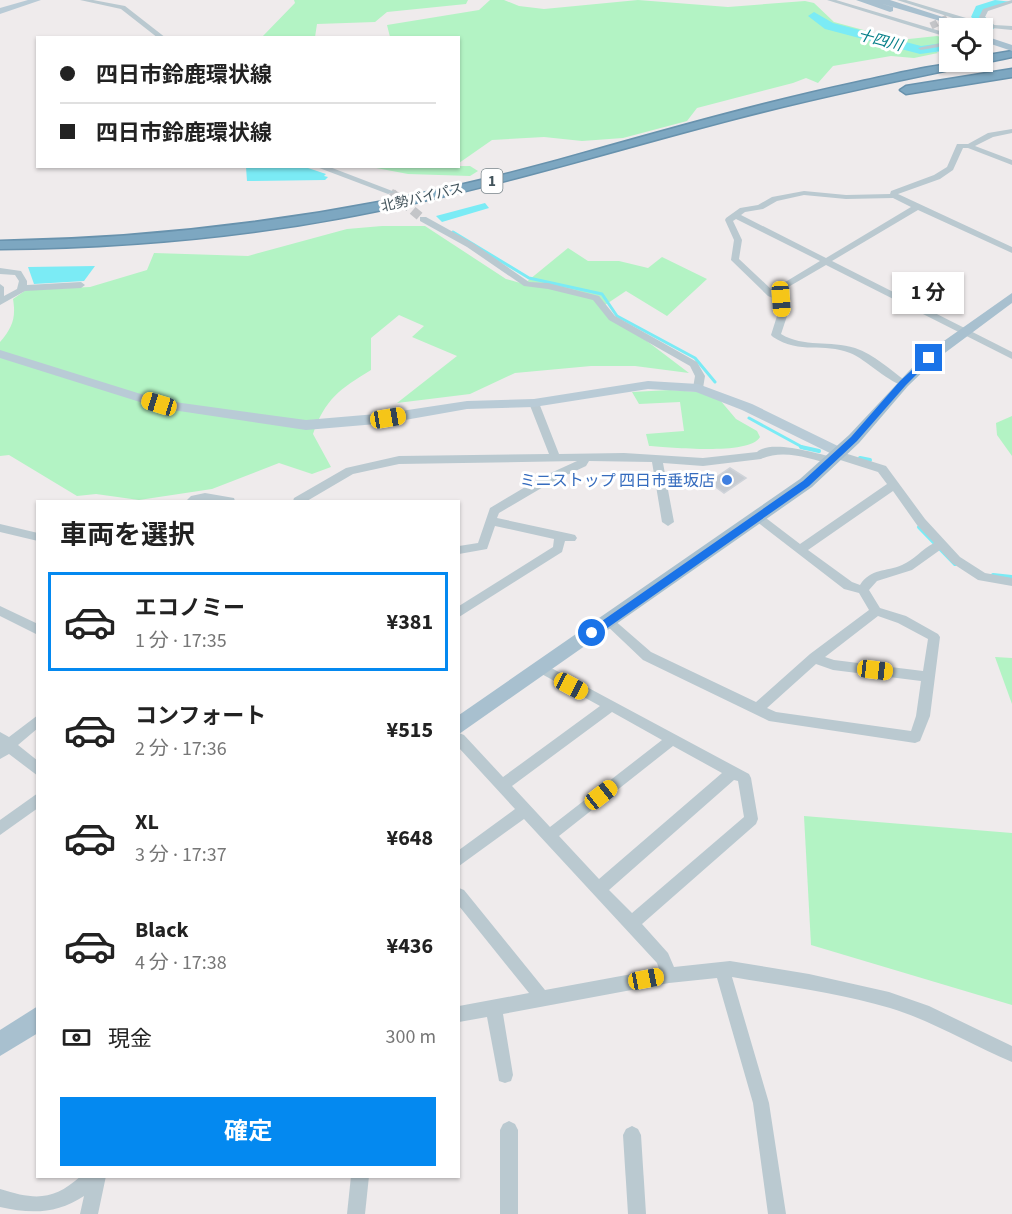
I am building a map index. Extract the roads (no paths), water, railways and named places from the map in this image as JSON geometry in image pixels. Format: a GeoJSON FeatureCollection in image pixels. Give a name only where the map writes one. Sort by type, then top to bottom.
{"type":"FeatureCollection","features":[{"type":"Feature","properties":{"kind":"highway"},"geometry":{"type":"LineString","coordinates":[[993,49],[1010,48]]}},
{"type":"Feature","properties":{"kind":"highway"},"geometry":{"type":"LineString","coordinates":[[993,55],[1010,48]]}},
{"type":"Feature","properties":{"kind":"highway","name":"1"},"geometry":{"type":"LineString","coordinates":[[625,146],[787,96],[939,58]]}},
{"type":"Feature","properties":{"kind":"highway","name":"北勢バイパス"},"geometry":{"type":"LineString","coordinates":[[0,246],[207,233],[330,216],[445,193],[792,101],[939,70]]}},
{"type":"Feature","properties":{"kind":"highway","name":"1"},"geometry":{"type":"LineString","coordinates":[[625,146],[887,93],[1012,73]]}},
{"type":"Feature","properties":{"kind":"main road"},"geometry":{"type":"LineString","coordinates":[[861,0],[939,24]]}},
{"type":"Feature","properties":{"kind":"main road"},"geometry":{"type":"LineString","coordinates":[[880,0],[939,18]]}},
{"type":"Feature","properties":{"kind":"main road"},"geometry":{"type":"LineString","coordinates":[[993,33],[1010,48]]}},
{"type":"Feature","properties":{"kind":"main road"},"geometry":{"type":"LineString","coordinates":[[993,42],[1010,48]]}},
{"type":"Feature","properties":{"kind":"main road"},"geometry":{"type":"LineString","coordinates":[[460,725],[758,518],[837,456],[903,383],[929,358],[1012,297]]}},
{"type":"Feature","properties":{"kind":"main road"},"geometry":{"type":"LineString","coordinates":[[0,1044],[36,1019]]}},
{"type":"Feature","properties":{"kind":"street"},"geometry":{"type":"LineString","coordinates":[[0,11],[36,0]]}},
{"type":"Feature","properties":{"kind":"street"},"geometry":{"type":"LineString","coordinates":[[84,0],[123,7],[160,36]]}},
{"type":"Feature","properties":{"kind":"street"},"geometry":{"type":"LineString","coordinates":[[830,0],[939,32]]}},
{"type":"Feature","properties":{"kind":"street"},"geometry":{"type":"LineString","coordinates":[[900,0],[957,18]]}},
{"type":"Feature","properties":{"kind":"street"},"geometry":{"type":"LineString","coordinates":[[982,18],[985,10],[1012,1]]}},
{"type":"Feature","properties":{"kind":"street"},"geometry":{"type":"LineString","coordinates":[[993,27],[1012,28]]}},
{"type":"Feature","properties":{"kind":"street"},"geometry":{"type":"LineString","coordinates":[[921,48],[939,45]]}},
{"type":"Feature","properties":{"kind":"street"},"geometry":{"type":"LineString","coordinates":[[969,146],[992,135],[1012,131]]}},
{"type":"Feature","properties":{"kind":"street"},"geometry":{"type":"LineString","coordinates":[[894,196],[898,191],[937,177],[950,168],[960,146],[969,146],[1012,164]]}},
{"type":"Feature","properties":{"kind":"street"},"geometry":{"type":"LineString","coordinates":[[324,168],[391,192]]}},
{"type":"Feature","properties":{"kind":"street"},"geometry":{"type":"LineString","coordinates":[[903,383],[854,351],[837,347],[802,347],[779,338],[776,332],[782,316],[781,299],[771,294],[735,260],[738,240],[729,220],[735,215],[776,199],[804,193],[846,197],[894,196],[1012,250]]}},
{"type":"Feature","properties":{"kind":"street"},"geometry":{"type":"LineString","coordinates":[[771,294],[917,207]]}},
{"type":"Feature","properties":{"kind":"street"},"geometry":{"type":"LineString","coordinates":[[735,215],[1012,356]]}},
{"type":"Feature","properties":{"kind":"street"},"geometry":{"type":"LineString","coordinates":[[423,219],[470,245],[527,284],[548,286],[596,298],[612,318],[693,364],[700,376],[698,388]]}},
{"type":"Feature","properties":{"kind":"street"},"geometry":{"type":"LineString","coordinates":[[0,271],[21,275],[22,288]]}},
{"type":"Feature","properties":{"kind":"street"},"geometry":{"type":"LineString","coordinates":[[0,287],[5,298],[22,288],[81,285]]}},
{"type":"Feature","properties":{"kind":"street"},"geometry":{"type":"LineString","coordinates":[[0,354],[159,404],[306,425],[388,418],[466,405],[534,403],[648,385],[698,388],[747,407],[837,456]]}},
{"type":"Feature","properties":{"kind":"street"},"geometry":{"type":"LineString","coordinates":[[534,403],[555,457]]}},
{"type":"Feature","properties":{"kind":"street"},"geometry":{"type":"LineString","coordinates":[[300,500],[331,480],[382,462],[420,459],[555,457],[657,458],[703,462],[783,450],[837,456],[877,466],[894,485],[937,546],[974,572],[1012,582]]}},
{"type":"Feature","properties":{"kind":"street"},"geometry":{"type":"LineString","coordinates":[[460,550],[483,546],[494,511],[546,480],[582,463],[586,457]]}},
{"type":"Feature","properties":{"kind":"street"},"geometry":{"type":"LineString","coordinates":[[657,458],[668,522]]}},
{"type":"Feature","properties":{"kind":"street"},"geometry":{"type":"LineString","coordinates":[[800,550],[894,485]]}},
{"type":"Feature","properties":{"kind":"street"},"geometry":{"type":"LineString","coordinates":[[192,500],[219,497],[227,500]]}},
{"type":"Feature","properties":{"kind":"street"},"geometry":{"type":"LineString","coordinates":[[609,622],[647,656],[774,717],[915,737],[923,716],[934,638],[902,619],[876,611],[863,590],[849,586],[758,518]]}},
{"type":"Feature","properties":{"kind":"street"},"geometry":{"type":"LineString","coordinates":[[460,611],[558,549],[565,538],[490,521]]}},
{"type":"Feature","properties":{"kind":"street"},"geometry":{"type":"LineString","coordinates":[[0,528],[36,537]]}},
{"type":"Feature","properties":{"kind":"street"},"geometry":{"type":"LineString","coordinates":[[863,590],[868,580],[875,575],[907,567],[937,546]]}},
{"type":"Feature","properties":{"kind":"street"},"geometry":{"type":"LineString","coordinates":[[0,611],[35,625]]}},
{"type":"Feature","properties":{"kind":"street"},"geometry":{"type":"LineString","coordinates":[[757,709],[814,658],[876,611]]}},
{"type":"Feature","properties":{"kind":"street"},"geometry":{"type":"LineString","coordinates":[[814,658],[833,665],[928,677]]}},
{"type":"Feature","properties":{"kind":"street"},"geometry":{"type":"LineString","coordinates":[[542,668],[609,707],[744,778],[751,819],[632,923]]}},
{"type":"Feature","properties":{"kind":"street"},"geometry":{"type":"LineString","coordinates":[[502,786],[609,707]]}},
{"type":"Feature","properties":{"kind":"street"},"geometry":{"type":"LineString","coordinates":[[36,721],[3,745],[36,769]]}},
{"type":"Feature","properties":{"kind":"street"},"geometry":{"type":"LineString","coordinates":[[549,836],[671,740]]}},
{"type":"Feature","properties":{"kind":"street"},"geometry":{"type":"LineString","coordinates":[[460,741],[632,923],[663,958],[669,975]]}},
{"type":"Feature","properties":{"kind":"street"},"geometry":{"type":"LineString","coordinates":[[599,889],[732,773]]}},
{"type":"Feature","properties":{"kind":"street"},"geometry":{"type":"LineString","coordinates":[[0,830],[36,801]]}},
{"type":"Feature","properties":{"kind":"street"},"geometry":{"type":"LineString","coordinates":[[460,858],[525,810]]}},
{"type":"Feature","properties":{"kind":"street"},"geometry":{"type":"LineString","coordinates":[[460,896],[541,998]]}},
{"type":"Feature","properties":{"kind":"street"},"geometry":{"type":"LineString","coordinates":[[722,970],[761,1103],[777,1214]]}},
{"type":"Feature","properties":{"kind":"street"},"geometry":{"type":"LineString","coordinates":[[460,1014],[669,975],[722,970],[809,982],[889,1000],[923,1012],[1012,1054]]}},
{"type":"Feature","properties":{"kind":"street"},"geometry":{"type":"LineString","coordinates":[[494,1008],[505,1075]]}},
{"type":"Feature","properties":{"kind":"street"},"geometry":{"type":"LineString","coordinates":[[509,1130],[509,1214]]}},
{"type":"Feature","properties":{"kind":"street"},"geometry":{"type":"LineString","coordinates":[[632,1135],[638,1214]]}},
{"type":"Feature","properties":{"kind":"street"},"geometry":{"type":"LineString","coordinates":[[0,1198],[24,1212],[48,1213],[94,1178]]}},
{"type":"Feature","properties":{"kind":"street"},"geometry":{"type":"LineString","coordinates":[[89,1214],[96,1178]]}},
{"type":"Feature","properties":{"kind":"street"},"geometry":{"type":"LineString","coordinates":[[356,1214],[360,1178]]}},
{"type":"Feature","properties":{"kind":"water"},"geometry":{"type":"Polygon","coordinates":[[[246,168],[308,168],[326,174],[324,176],[328,177],[325,180],[247,181],[246,168]]]}},
{"type":"Feature","properties":{"kind":"water"},"geometry":{"type":"Polygon","coordinates":[[[485,203],[489,208],[442,222],[436,216],[485,203]]]}},
{"type":"Feature","properties":{"kind":"water"},"geometry":{"type":"Polygon","coordinates":[[[95,266],[84,281],[34,284],[28,267],[95,266]]]}},
{"type":"Feature","properties":{"kind":"waterway","name":"十四川"},"geometry":{"type":"LineString","coordinates":[[978,18],[980,9],[1007,0]]}},
{"type":"Feature","properties":{"kind":"waterway","name":"十四川"},"geometry":{"type":"LineString","coordinates":[[814,16],[829,26],[920,50],[939,47]]}},
{"type":"Feature","properties":{"kind":"waterway"},"geometry":{"type":"LineString","coordinates":[[453,232],[529,278],[602,294],[617,316],[695,358],[715,382]]}},
{"type":"Feature","properties":{"kind":"waterway"},"geometry":{"type":"LineString","coordinates":[[749,418],[803,447]]}},
{"type":"Feature","properties":{"kind":"waterway"},"geometry":{"type":"LineString","coordinates":[[803,447],[819,451]]}},
{"type":"Feature","properties":{"kind":"waterway"},"geometry":{"type":"LineString","coordinates":[[860,458],[870,460]]}},
{"type":"Feature","properties":{"kind":"waterway"},"geometry":{"type":"LineString","coordinates":[[919,527],[955,564]]}},
{"type":"Feature","properties":{"kind":"waterway"},"geometry":{"type":"LineString","coordinates":[[993,575],[1012,577]]}},
{"type":"Feature","properties":{"kind":"tunnel"},"geometry":{"type":"LineString","coordinates":[[931,26],[949,17]]}},
{"type":"Feature","properties":{"kind":"tunnel"},"geometry":{"type":"LineString","coordinates":[[392,193],[423,219]]}},
{"type":"Feature","properties":{"kind":"place","name":"ミニストップ 四日市垂坂店"},"geometry":{"type":"Point","coordinates":[727,480]}}]}
